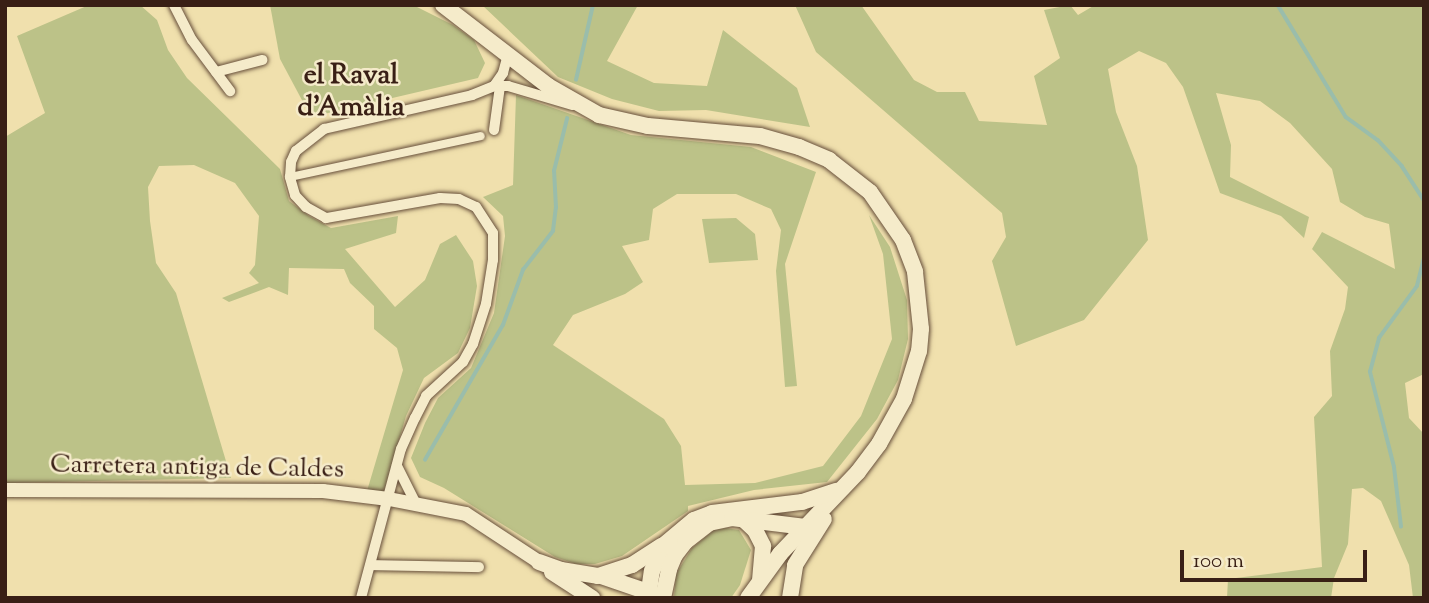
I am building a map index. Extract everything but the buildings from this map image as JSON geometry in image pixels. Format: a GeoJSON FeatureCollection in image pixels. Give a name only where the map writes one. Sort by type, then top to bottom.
{"type":"FeatureCollection","features":[{"type":"Feature","properties":{"kind":"main road"},"geometry":{"type":"LineString","coordinates":[[443,5],[548,86],[581,107],[632,123],[734,132],[799,147],[840,167],[870,192],[903,240],[915,272],[920,303],[919,351],[904,399],[893,422],[845,487],[795,565],[790,598]]}},
{"type":"Feature","properties":{"kind":"main road"},"geometry":{"type":"LineString","coordinates":[[748,598],[806,527],[845,487]]}},
{"type":"Feature","properties":{"kind":"main road"},"geometry":{"type":"LineString","coordinates":[[598,576],[632,565],[663,545],[677,531],[712,513],[802,502],[845,487]]}},
{"type":"Feature","properties":{"kind":"main road"},"geometry":{"type":"LineString","coordinates":[[653,596],[685,542],[715,520],[743,519],[806,527]]}},
{"type":"Feature","properties":{"kind":"main road"},"geometry":{"type":"LineString","coordinates":[[743,519],[755,530],[763,546],[760,580]]}},
{"type":"Feature","properties":{"kind":"main road"},"geometry":{"type":"LineString","coordinates":[[653,596],[652,571],[663,545]]}},
{"type":"Feature","properties":{"kind":"main road"},"geometry":{"type":"LineString","coordinates":[[539,562],[561,570],[598,576],[653,596]]}},
{"type":"Feature","properties":{"kind":"main road"},"geometry":{"type":"LineString","coordinates":[[539,562],[594,596]]}},
{"type":"Feature","properties":{"kind":"main road"},"geometry":{"type":"LineString","coordinates":[[631,598],[653,596]]}},
{"type":"Feature","properties":{"kind":"street"},"geometry":{"type":"LineString","coordinates":[[174,5],[188,32],[230,91]]}},
{"type":"Feature","properties":{"kind":"street"},"geometry":{"type":"LineString","coordinates":[[494,130],[497,86],[508,54]]}},
{"type":"Feature","properties":{"kind":"street"},"geometry":{"type":"LineString","coordinates":[[216,72],[262,60]]}},
{"type":"Feature","properties":{"kind":"street"},"geometry":{"type":"LineString","coordinates":[[361,598],[401,449],[426,396],[463,362],[474,344],[488,296],[493,233],[476,207],[459,199],[440,198],[326,218],[306,207],[295,195],[290,177],[296,151],[324,129],[472,95],[497,86],[581,107]]}},
{"type":"Feature","properties":{"kind":"street"},"geometry":{"type":"LineString","coordinates":[[290,177],[481,136]]}},
{"type":"Feature","properties":{"kind":"street"},"geometry":{"type":"LineString","coordinates":[[397,466],[416,504]]}},
{"type":"Feature","properties":{"kind":"street","name":"Carretera antiga de Caldes"},"geometry":{"type":"LineString","coordinates":[[5,490],[323,491],[388,499],[466,514],[539,562]]}},
{"type":"Feature","properties":{"kind":"street"},"geometry":{"type":"LineString","coordinates":[[372,565],[479,567]]}},
{"type":"Feature","properties":{"kind":"green space"},"geometry":{"type":"Polygon","coordinates":[[[89,5],[140,5],[157,20],[168,50],[187,78],[280,169],[289,201],[309,216],[331,228],[398,216],[396,233],[345,249],[395,307],[425,280],[440,244],[456,235],[473,261],[477,286],[470,328],[458,353],[424,378],[406,416],[384,491],[367,491],[403,370],[397,348],[374,329],[374,306],[350,283],[344,269],[289,268],[288,295],[269,287],[229,302],[222,298],[259,283],[249,273],[255,265],[259,216],[235,183],[194,165],[159,166],[148,187],[150,221],[156,263],[176,293],[231,478],[5,483],[5,137],[45,113],[17,36],[89,5]]]}},
{"type":"Feature","properties":{"kind":"green space"},"geometry":{"type":"Polygon","coordinates":[[[270,5],[413,5],[453,25],[474,40],[485,63],[478,78],[311,117],[280,59],[270,5]]]}},
{"type":"Feature","properties":{"kind":"green space"},"geometry":{"type":"Polygon","coordinates":[[[482,5],[638,5],[607,61],[654,83],[707,86],[723,30],[797,88],[810,127],[706,110],[659,111],[612,99],[558,77],[482,5]]]}},
{"type":"Feature","properties":{"kind":"green space"},"geometry":{"type":"Polygon","coordinates":[[[795,5],[861,5],[914,80],[937,92],[965,92],[979,121],[1047,125],[1034,76],[1060,58],[1044,10],[1070,5],[1078,15],[1095,5],[1424,5],[1424,374],[1405,383],[1409,418],[1424,434],[1424,598],[1413,598],[1409,565],[1381,501],[1363,488],[1352,489],[1348,544],[1334,578],[1331,598],[1227,598],[1228,579],[1322,567],[1314,417],[1332,396],[1330,351],[1345,309],[1348,287],[1312,249],[1322,232],[1395,269],[1389,224],[1365,217],[1340,202],[1332,169],[1290,123],[1260,101],[1216,93],[1231,145],[1230,177],[1309,217],[1304,238],[1281,216],[1220,193],[1183,87],[1166,63],[1139,51],[1108,69],[1116,112],[1137,166],[1148,240],[1084,320],[1016,346],[992,261],[1006,237],[1002,213],[816,52],[795,5]]]}},
{"type":"Feature","properties":{"kind":"green space"},"geometry":{"type":"Polygon","coordinates":[[[516,95],[631,135],[751,147],[816,172],[785,264],[797,386],[785,387],[776,271],[781,230],[771,209],[736,194],[677,194],[653,209],[649,240],[622,246],[643,282],[625,294],[573,315],[553,345],[664,419],[681,446],[685,485],[755,483],[823,466],[861,416],[892,339],[883,254],[869,215],[890,247],[907,300],[908,339],[898,380],[877,419],[827,482],[754,490],[688,506],[688,511],[622,556],[595,564],[576,564],[555,557],[444,488],[420,477],[411,458],[425,423],[438,398],[471,368],[494,313],[505,236],[503,216],[483,197],[513,185],[516,95]]]}},
{"type":"Feature","properties":{"kind":"green space"},"geometry":{"type":"Polygon","coordinates":[[[736,218],[755,234],[758,260],[709,263],[702,219],[736,218]]]}},
{"type":"Feature","properties":{"kind":"green space"},"geometry":{"type":"Polygon","coordinates":[[[714,530],[739,530],[751,550],[740,585],[731,598],[674,598],[676,574],[692,548],[714,530]]]}},
{"type":"Feature","properties":{"kind":"waterway"},"geometry":{"type":"LineString","coordinates":[[576,80],[593,5]]}},
{"type":"Feature","properties":{"kind":"waterway"},"geometry":{"type":"LineString","coordinates":[[1278,5],[1346,117],[1378,140],[1402,166],[1424,200]]}},
{"type":"Feature","properties":{"kind":"waterway"},"geometry":{"type":"LineString","coordinates":[[425,460],[503,325],[523,270],[553,231],[556,208],[554,171],[567,119]]}},
{"type":"Feature","properties":{"kind":"waterway"},"geometry":{"type":"LineString","coordinates":[[1401,527],[1394,467],[1370,372],[1379,338],[1417,286],[1424,257]]}},
{"type":"Feature","properties":{"kind":"district","name":"el Raval d'Amàlia"},"geometry":{"type":"Point","coordinates":[351,92]}}]}
